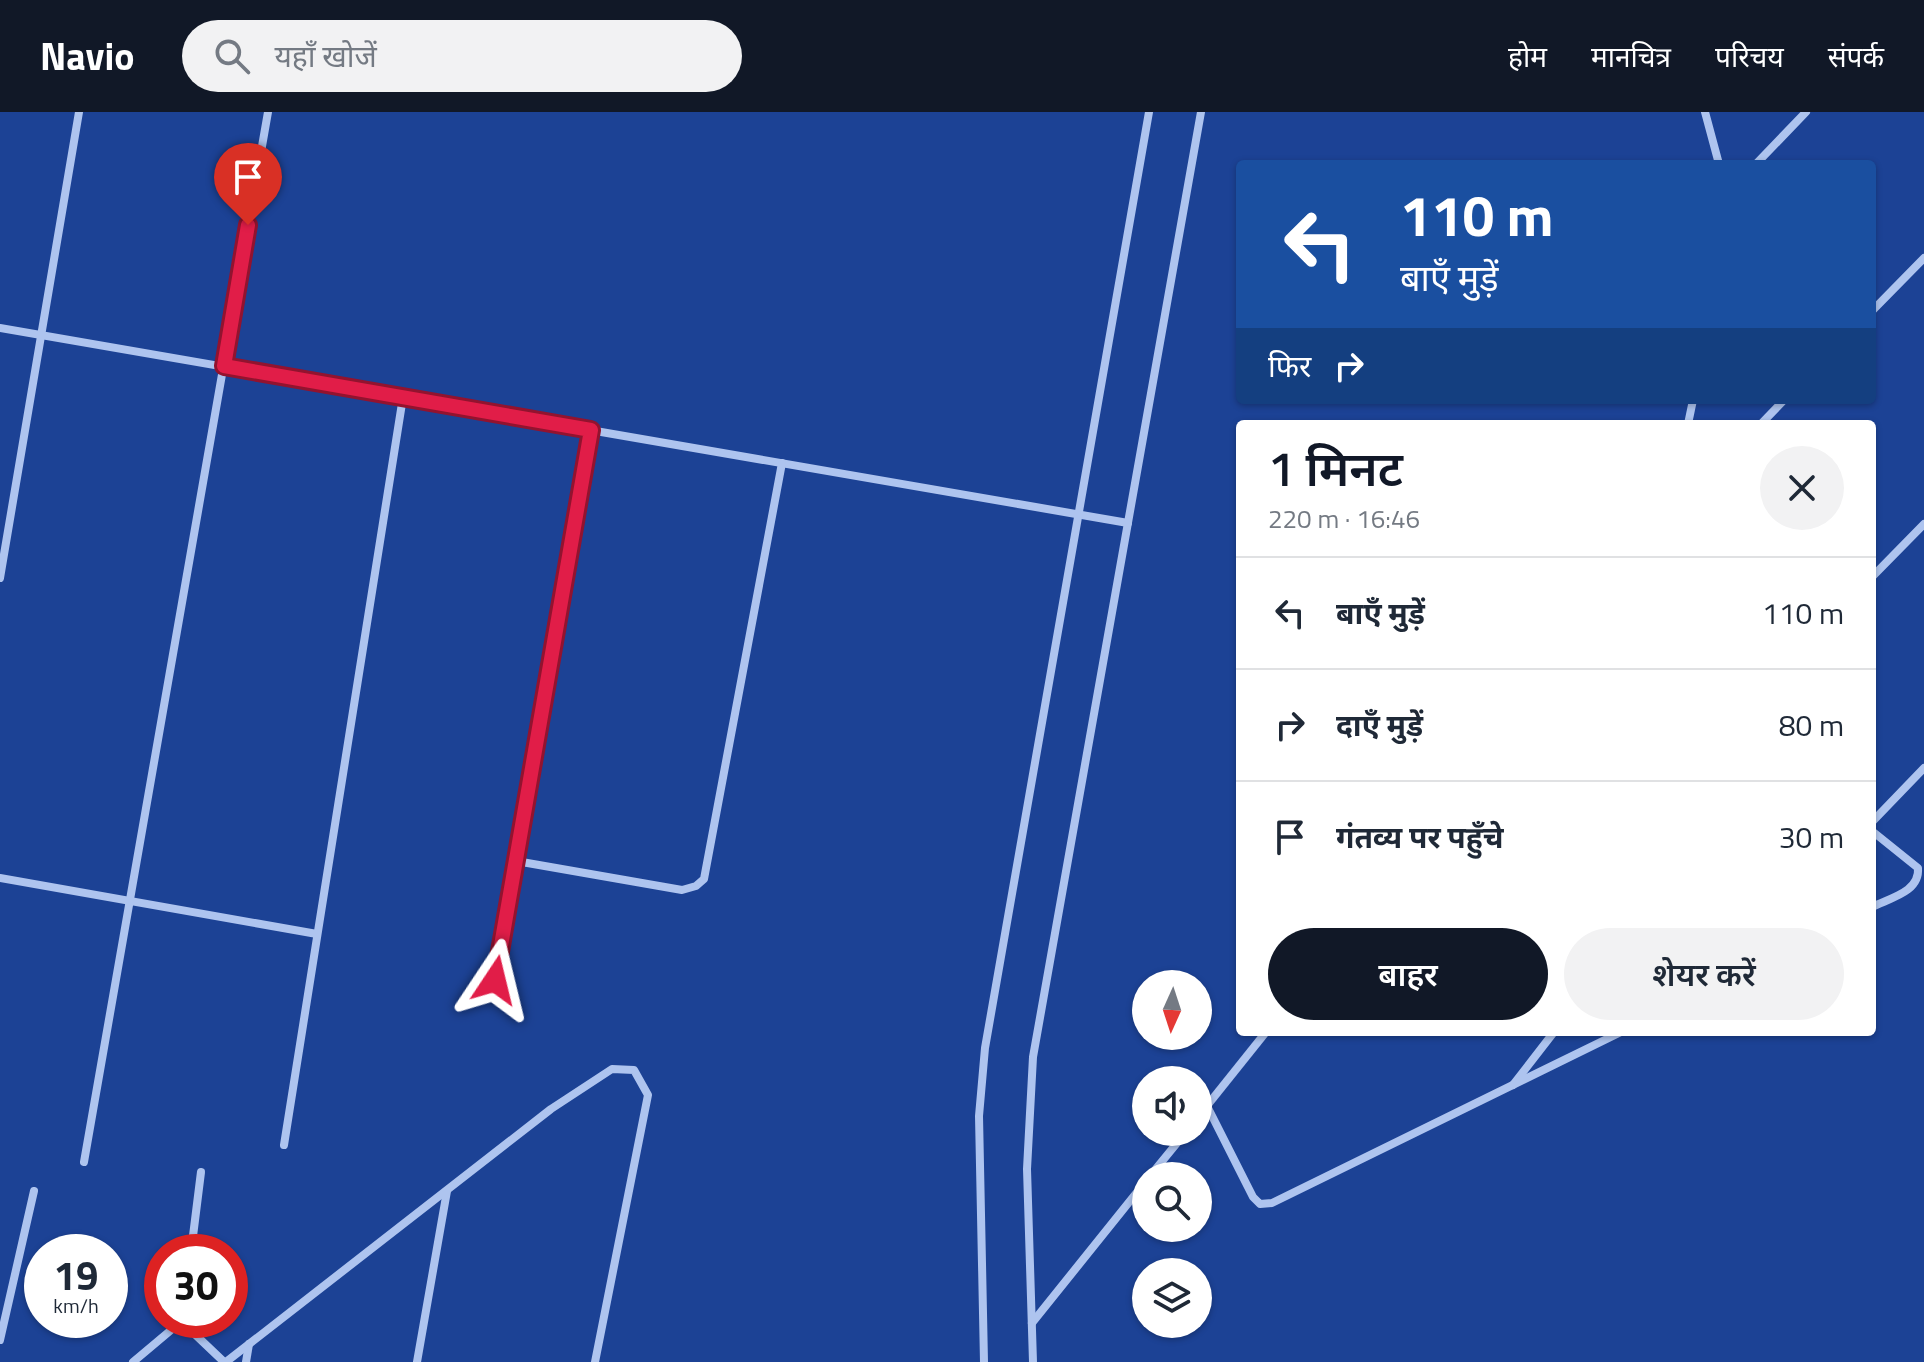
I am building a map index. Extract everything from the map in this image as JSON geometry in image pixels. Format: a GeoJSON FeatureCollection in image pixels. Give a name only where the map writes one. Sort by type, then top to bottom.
{"type":"FeatureCollection","features":[{"type":"Feature","properties":{"kind":"street"},"geometry":{"type":"LineString","coordinates":[[0,578],[79,112]]}},
{"type":"Feature","properties":{"kind":"street"},"geometry":{"type":"LineString","coordinates":[[84,1162],[268,112]]}},
{"type":"Feature","properties":{"kind":"street"},"geometry":{"type":"LineString","coordinates":[[984,1362],[979,1116],[985,1048],[1149,112]]}},
{"type":"Feature","properties":{"kind":"street"},"geometry":{"type":"LineString","coordinates":[[1033,1362],[1027,1169],[1033,1057],[1201,112]]}},
{"type":"Feature","properties":{"kind":"street"},"geometry":{"type":"LineString","coordinates":[[1705,112],[1718,160]]}},
{"type":"Feature","properties":{"kind":"street"},"geometry":{"type":"LineString","coordinates":[[1760,160],[1806,112]]}},
{"type":"Feature","properties":{"kind":"street"},"geometry":{"type":"LineString","coordinates":[[1876,307],[1924,258]]}},
{"type":"Feature","properties":{"kind":"street"},"geometry":{"type":"LineString","coordinates":[[0,328],[1128,523]]}},
{"type":"Feature","properties":{"kind":"street"},"geometry":{"type":"LineString","coordinates":[[284,1145],[403,397]]}},
{"type":"Feature","properties":{"kind":"street"},"geometry":{"type":"LineString","coordinates":[[1765,420],[1780,404]]}},
{"type":"Feature","properties":{"kind":"street"},"geometry":{"type":"LineString","coordinates":[[495,980],[591,430]]}},
{"type":"Feature","properties":{"kind":"street"},"geometry":{"type":"LineString","coordinates":[[516,861],[682,890],[696,886],[704,879],[782,463]]}},
{"type":"Feature","properties":{"kind":"street"},"geometry":{"type":"LineString","coordinates":[[1876,573],[1924,524]]}},
{"type":"Feature","properties":{"kind":"street"},"geometry":{"type":"LineString","coordinates":[[1876,818],[1924,768]]}},
{"type":"Feature","properties":{"kind":"street"},"geometry":{"type":"LineString","coordinates":[[1876,834],[1918,868],[1914,887],[1876,905]]}},
{"type":"Feature","properties":{"kind":"street"},"geometry":{"type":"LineString","coordinates":[[0,878],[317,934]]}},
{"type":"Feature","properties":{"kind":"street"},"geometry":{"type":"LineString","coordinates":[[1212,1100],[1263,1036]]}},
{"type":"Feature","properties":{"kind":"street"},"geometry":{"type":"LineString","coordinates":[[1511,1086],[1551,1036]]}},
{"type":"Feature","properties":{"kind":"street"},"geometry":{"type":"LineString","coordinates":[[1212,1116],[1253,1197],[1260,1204],[1272,1203],[1613,1036]]}},
{"type":"Feature","properties":{"kind":"street"},"geometry":{"type":"LineString","coordinates":[[200,1338],[225,1362],[551,1109],[612,1069],[634,1070],[648,1095],[595,1362]]}},
{"type":"Feature","properties":{"kind":"street"},"geometry":{"type":"LineString","coordinates":[[1161,1162],[1175,1146]]}},
{"type":"Feature","properties":{"kind":"street"},"geometry":{"type":"LineString","coordinates":[[193,1234],[201,1172]]}},
{"type":"Feature","properties":{"kind":"street"},"geometry":{"type":"LineString","coordinates":[[417,1362],[447,1190]]}},
{"type":"Feature","properties":{"kind":"street"},"geometry":{"type":"LineString","coordinates":[[0,1340],[34,1191]]}},
{"type":"Feature","properties":{"kind":"street"},"geometry":{"type":"LineString","coordinates":[[1031,1323],[1132,1198]]}},
{"type":"Feature","properties":{"kind":"street"},"geometry":{"type":"LineString","coordinates":[[133,1362],[162,1338]]}},
{"type":"Feature","properties":{"kind":"street"},"geometry":{"type":"LineString","coordinates":[[246,1362],[249,1344]]}},
{"type":"Feature","properties":{"kind":"route"},"geometry":{"type":"LineString","coordinates":[[248,225],[224,366],[591,430],[495,980]]}}]}
